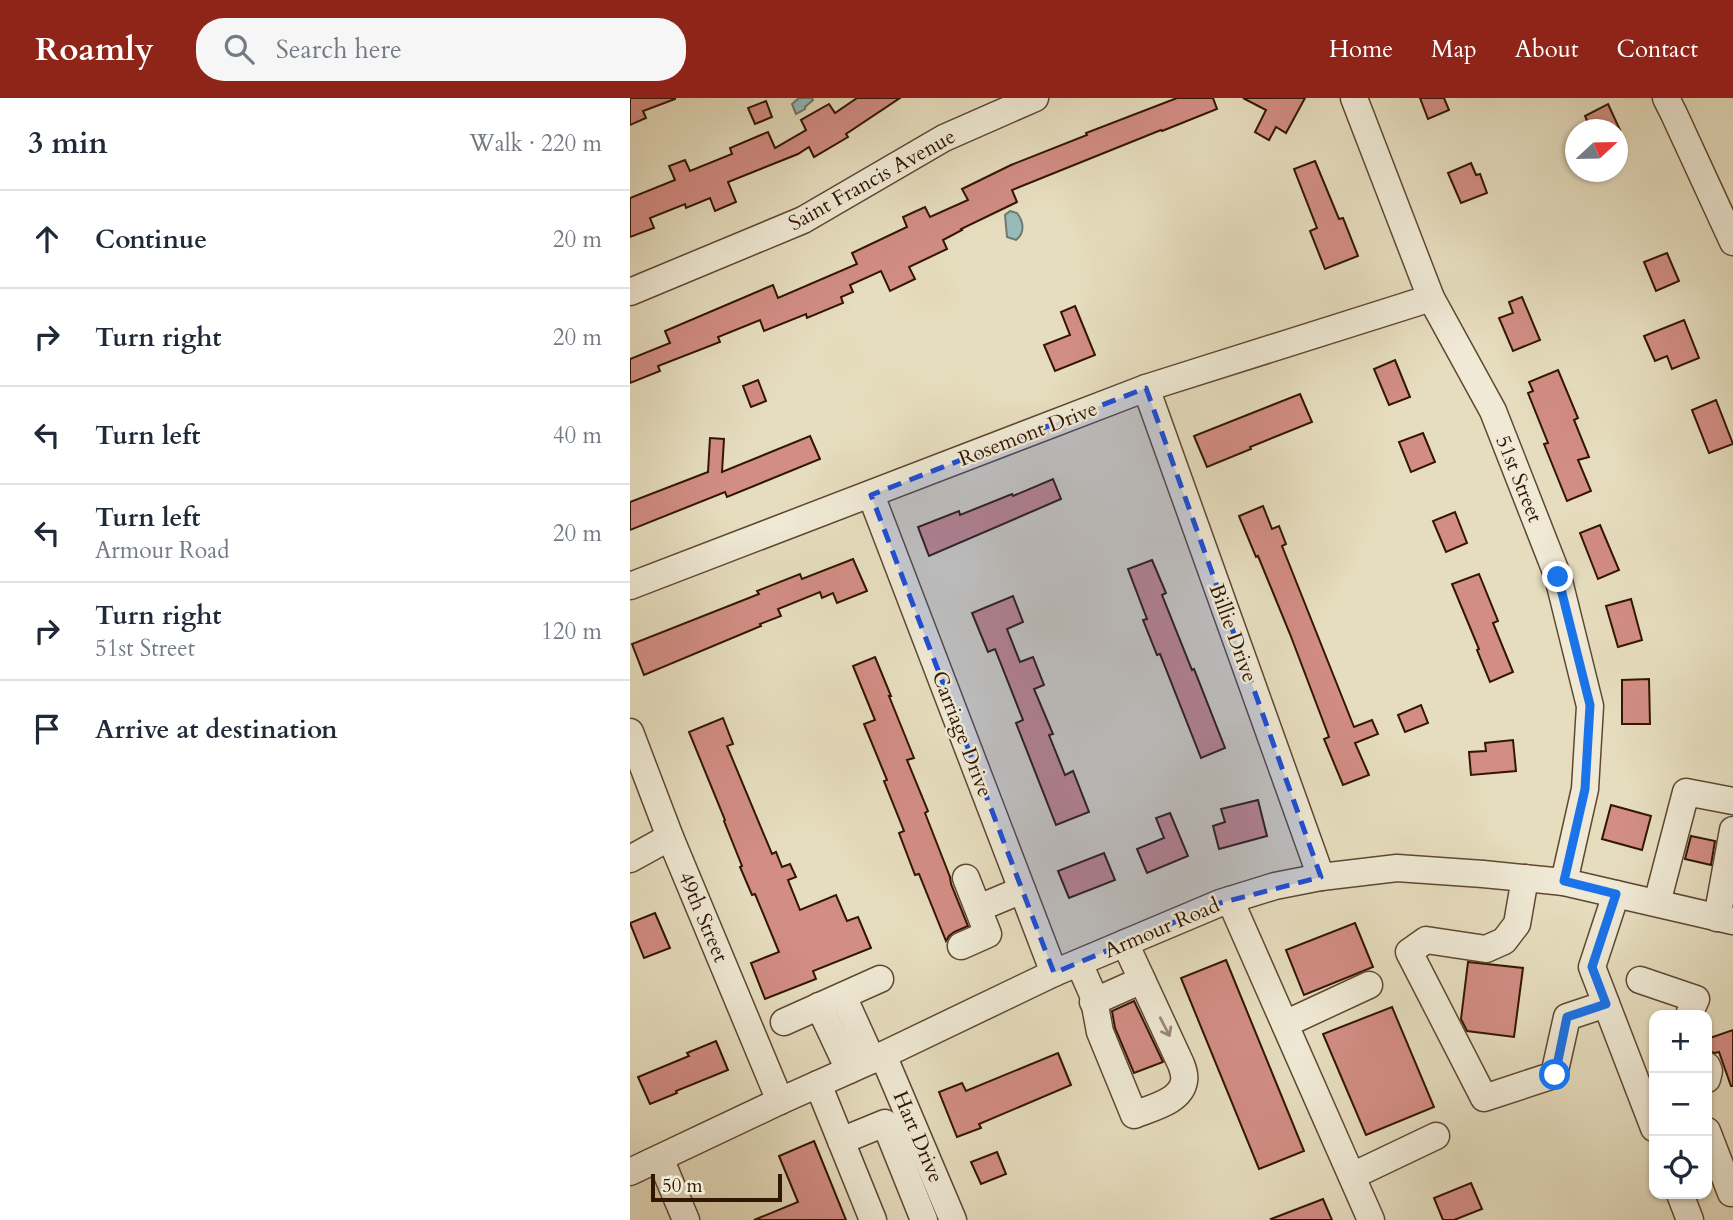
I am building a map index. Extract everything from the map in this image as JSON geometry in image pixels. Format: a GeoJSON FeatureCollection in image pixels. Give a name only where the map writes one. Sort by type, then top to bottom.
{"type":"FeatureCollection","features":[{"type":"Feature","properties":{"kind":"street","name":"Saint Francis Avenue"},"geometry":{"type":"LineString","coordinates":[[630,292],[803,220],[944,138],[1035,98]]}},
{"type":"Feature","properties":{"kind":"street","name":"51st Street"},"geometry":{"type":"LineString","coordinates":[[1354,98],[1431,298],[1493,411],[1558,577],[1590,705],[1585,789],[1564,881]]}},
{"type":"Feature","properties":{"kind":"street"},"geometry":{"type":"LineString","coordinates":[[1666,98],[1733,242]]}},
{"type":"Feature","properties":{"kind":"street","name":"Rosemont Drive"},"geometry":{"type":"LineString","coordinates":[[630,586],[1146,388],[1431,298]]}},
{"type":"Feature","properties":{"kind":"street","name":"Billie Drive"},"geometry":{"type":"LineString","coordinates":[[1146,388],[1321,877]]}},
{"type":"Feature","properties":{"kind":"street","name":"Carriage Drive"},"geometry":{"type":"LineString","coordinates":[[870,495],[1054,973]]}},
{"type":"Feature","properties":{"kind":"street","name":"49th Street"},"geometry":{"type":"LineString","coordinates":[[630,732],[670,838],[780,1101]]}},
{"type":"Feature","properties":{"kind":"street"},"geometry":{"type":"LineString","coordinates":[[1657,903],[1686,792],[1733,801]]}},
{"type":"Feature","properties":{"kind":"street"},"geometry":{"type":"LineString","coordinates":[[1725,919],[1733,830]]}},
{"type":"Feature","properties":{"kind":"street"},"geometry":{"type":"LineString","coordinates":[[630,859],[670,838]]}},
{"type":"Feature","properties":{"kind":"street","name":"Armour Road"},"geometry":{"type":"LineString","coordinates":[[630,1172],[1054,973],[1230,900],[1275,886],[1321,877],[1396,868],[1564,881],[1725,919]]}},
{"type":"Feature","properties":{"kind":"street"},"geometry":{"type":"LineString","coordinates":[[961,946],[988,934],[966,878]]}},
{"type":"Feature","properties":{"kind":"street"},"geometry":{"type":"LineString","coordinates":[[1525,878],[1517,924],[1504,941],[1486,949],[1426,940],[1409,951],[1484,1098],[1555,1075],[1567,1017],[1606,1004]]}},
{"type":"Feature","properties":{"kind":"street"},"geometry":{"type":"LineString","coordinates":[[979,908],[1022,891]]}},
{"type":"Feature","properties":{"kind":"street"},"geometry":{"type":"LineString","coordinates":[[1616,894],[1592,967],[1649,1110]]}},
{"type":"Feature","properties":{"kind":"street"},"geometry":{"type":"LineString","coordinates":[[1230,900],[1371,1220]]}},
{"type":"Feature","properties":{"kind":"street"},"geometry":{"type":"LineString","coordinates":[[1079,963],[1093,996],[1100,1032],[1134,1115],[1179,1095],[1185,1080],[1175,1048],[1125,943]]}},
{"type":"Feature","properties":{"kind":"street"},"geometry":{"type":"LineString","coordinates":[[784,1022],[880,979]]}},
{"type":"Feature","properties":{"kind":"street"},"geometry":{"type":"LineString","coordinates":[[1640,979],[1696,999],[1691,1010]]}},
{"type":"Feature","properties":{"kind":"street"},"geometry":{"type":"LineString","coordinates":[[1093,1002],[1142,980]]}},
{"type":"Feature","properties":{"kind":"street"},"geometry":{"type":"LineString","coordinates":[[1285,1024],[1369,985]]}},
{"type":"Feature","properties":{"kind":"street","name":"Hart Drive"},"geometry":{"type":"LineString","coordinates":[[831,1001],[868,1062],[953,1220]]}},
{"type":"Feature","properties":{"kind":"street"},"geometry":{"type":"LineString","coordinates":[[818,1084],[873,1220]]}},
{"type":"Feature","properties":{"kind":"street"},"geometry":{"type":"LineString","coordinates":[[841,1141],[885,1123],[924,1220]]}},
{"type":"Feature","properties":{"kind":"street"},"geometry":{"type":"LineString","coordinates":[[1352,1175],[1436,1136]]}},
{"type":"Feature","properties":{"kind":"street"},"geometry":{"type":"LineString","coordinates":[[1709,1136],[1731,1193],[1733,1192]]}},
{"type":"Feature","properties":{"kind":"street"},"geometry":{"type":"LineString","coordinates":[[660,1158],[685,1220]]}},
{"type":"Feature","properties":{"kind":"street"},"geometry":{"type":"LineString","coordinates":[[1682,1199],[1690,1220]]}},
{"type":"Feature","properties":{"kind":"highlighted area"},"geometry":{"type":"Polygon","coordinates":[[[1146,388],[1321,877],[1220,903],[1054,973],[871,495],[1146,388]]]}},
{"type":"Feature","properties":{"kind":"water"},"geometry":{"type":"Polygon","coordinates":[[[799,98],[813,100],[796,114],[792,104],[799,98]]]}},
{"type":"Feature","properties":{"kind":"water"},"geometry":{"type":"Polygon","coordinates":[[[1010,211],[1017,213],[1022,224],[1021,234],[1016,240],[1007,237],[1005,215],[1010,211]]]}},
{"type":"Feature","properties":{"kind":"building"},"geometry":{"type":"Polygon","coordinates":[[[630,98],[675,99],[643,111],[646,118],[630,125],[630,98]]]}},
{"type":"Feature","properties":{"kind":"building"},"geometry":{"type":"Polygon","coordinates":[[[857,98],[900,98],[846,134],[848,137],[814,157],[809,147],[728,182],[736,202],[715,211],[710,198],[686,208],[685,204],[650,218],[654,228],[630,237],[630,198],[675,180],[669,166],[685,160],[690,171],[732,154],[730,148],[768,132],[775,148],[806,130],[801,120],[829,104],[835,113],[857,98]]]}},
{"type":"Feature","properties":{"kind":"building"},"geometry":{"type":"Polygon","coordinates":[[[1177,98],[1213,98],[1217,109],[1012,190],[1017,202],[943,240],[947,249],[909,267],[915,279],[890,291],[881,271],[850,285],[853,292],[841,297],[843,303],[807,318],[806,314],[764,331],[760,320],[718,337],[720,342],[658,366],[660,371],[630,383],[630,359],[670,343],[665,331],[773,285],[778,298],[857,264],[852,253],[907,227],[903,217],[925,207],[930,217],[968,200],[962,189],[1011,165],[1177,98]]]}},
{"type":"Feature","properties":{"kind":"building"},"geometry":{"type":"Polygon","coordinates":[[[1243,98],[1305,98],[1286,133],[1276,127],[1269,140],[1255,132],[1266,110],[1243,98]]]}},
{"type":"Feature","properties":{"kind":"building"},"geometry":{"type":"Polygon","coordinates":[[[1420,98],[1444,98],[1449,110],[1428,119],[1420,98]]]}},
{"type":"Feature","properties":{"kind":"building"},"geometry":{"type":"Polygon","coordinates":[[[766,101],[772,117],[755,124],[748,108],[766,101]]]}},
{"type":"Feature","properties":{"kind":"building"},"geometry":{"type":"Polygon","coordinates":[[[1608,104],[1615,119],[1586,119],[1585,116],[1608,104]]]}},
{"type":"Feature","properties":{"kind":"building"},"geometry":{"type":"Polygon","coordinates":[[[1315,161],[1358,256],[1325,269],[1310,231],[1317,228],[1294,169],[1315,161]]]}},
{"type":"Feature","properties":{"kind":"building"},"geometry":{"type":"Polygon","coordinates":[[[1471,163],[1476,175],[1480,174],[1487,193],[1461,203],[1448,173],[1471,163]]]}},
{"type":"Feature","properties":{"kind":"building"},"geometry":{"type":"Polygon","coordinates":[[[1667,253],[1679,281],[1656,291],[1644,262],[1667,253]]]}},
{"type":"Feature","properties":{"kind":"building"},"geometry":{"type":"Polygon","coordinates":[[[1522,297],[1540,340],[1513,351],[1499,318],[1513,313],[1509,302],[1522,297]]]}},
{"type":"Feature","properties":{"kind":"building"},"geometry":{"type":"Polygon","coordinates":[[[1075,306],[1095,355],[1055,371],[1044,345],[1070,335],[1061,312],[1075,306]]]}},
{"type":"Feature","properties":{"kind":"building"},"geometry":{"type":"Polygon","coordinates":[[[1684,320],[1699,358],[1672,369],[1667,356],[1655,361],[1644,336],[1684,320]]]}},
{"type":"Feature","properties":{"kind":"building"},"geometry":{"type":"Polygon","coordinates":[[[1395,360],[1410,397],[1389,405],[1374,369],[1395,360]]]}},
{"type":"Feature","properties":{"kind":"building"},"geometry":{"type":"Polygon","coordinates":[[[1558,370],[1578,418],[1574,420],[1589,457],[1578,460],[1591,491],[1567,501],[1544,444],[1548,443],[1528,393],[1533,391],[1529,382],[1558,370]]]}},
{"type":"Feature","properties":{"kind":"building"},"geometry":{"type":"Polygon","coordinates":[[[758,380],[766,401],[751,407],[743,386],[758,380]]]}},
{"type":"Feature","properties":{"kind":"building"},"geometry":{"type":"Polygon","coordinates":[[[1300,394],[1312,422],[1207,467],[1194,436],[1300,394]]]}},
{"type":"Feature","properties":{"kind":"building"},"geometry":{"type":"Polygon","coordinates":[[[1716,400],[1733,444],[1709,453],[1692,410],[1716,400]]]}},
{"type":"Feature","properties":{"kind":"building"},"geometry":{"type":"Polygon","coordinates":[[[1423,433],[1435,462],[1411,472],[1399,442],[1423,433]]]}},
{"type":"Feature","properties":{"kind":"building"},"geometry":{"type":"Polygon","coordinates":[[[810,436],[820,459],[727,497],[725,492],[630,530],[630,502],[708,472],[710,438],[724,439],[722,472],[810,436]]]}},
{"type":"Feature","properties":{"kind":"building"},"geometry":{"type":"Polygon","coordinates":[[[1053,479],[1061,499],[929,556],[918,527],[959,511],[960,515],[1053,479]]]}},
{"type":"Feature","properties":{"kind":"building"},"geometry":{"type":"Polygon","coordinates":[[[1263,506],[1272,529],[1279,526],[1286,544],[1282,546],[1354,727],[1372,720],[1378,734],[1355,743],[1369,775],[1343,785],[1324,739],[1329,737],[1290,634],[1239,516],[1263,506]]]}},
{"type":"Feature","properties":{"kind":"building"},"geometry":{"type":"Polygon","coordinates":[[[1455,512],[1467,543],[1446,552],[1433,521],[1455,512]]]}},
{"type":"Feature","properties":{"kind":"building"},"geometry":{"type":"Polygon","coordinates":[[[1600,525],[1619,570],[1598,579],[1580,533],[1600,525]]]}},
{"type":"Feature","properties":{"kind":"building"},"geometry":{"type":"Polygon","coordinates":[[[853,559],[867,591],[837,603],[833,593],[822,598],[820,592],[778,609],[781,616],[760,624],[761,626],[644,675],[632,644],[759,594],[757,591],[800,574],[802,579],[853,559]]]}},
{"type":"Feature","properties":{"kind":"building"},"geometry":{"type":"Polygon","coordinates":[[[1152,560],[1166,593],[1162,595],[1225,748],[1201,758],[1160,654],[1157,655],[1143,620],[1147,619],[1128,569],[1152,560]]]}},
{"type":"Feature","properties":{"kind":"building"},"geometry":{"type":"Polygon","coordinates":[[[1479,574],[1498,621],[1493,623],[1513,672],[1490,682],[1452,584],[1479,574]]]}},
{"type":"Feature","properties":{"kind":"building"},"geometry":{"type":"Polygon","coordinates":[[[1013,596],[1023,622],[1007,629],[1020,662],[1033,657],[1044,685],[1034,689],[1053,734],[1049,735],[1065,775],[1073,771],[1089,812],[1056,825],[1016,723],[1023,720],[995,649],[988,652],[972,613],[1013,596]]]}},
{"type":"Feature","properties":{"kind":"building"},"geometry":{"type":"Polygon","coordinates":[[[1631,599],[1642,640],[1618,647],[1606,606],[1631,599]]]}},
{"type":"Feature","properties":{"kind":"building"},"geometry":{"type":"Polygon","coordinates":[[[875,657],[914,758],[907,760],[928,811],[925,813],[968,926],[954,932],[946,941],[899,833],[904,831],[864,724],[875,720],[853,666],[875,657]]]}},
{"type":"Feature","properties":{"kind":"building"},"geometry":{"type":"Polygon","coordinates":[[[1649,679],[1650,724],[1622,724],[1622,680],[1649,679]]]}},
{"type":"Feature","properties":{"kind":"building"},"geometry":{"type":"Polygon","coordinates":[[[1421,705],[1428,723],[1405,732],[1398,715],[1421,705]]]}},
{"type":"Feature","properties":{"kind":"building"},"geometry":{"type":"Polygon","coordinates":[[[723,718],[733,744],[727,746],[772,854],[776,852],[782,867],[790,864],[796,877],[788,880],[800,910],[836,895],[847,921],[858,917],[871,948],[813,971],[816,979],[765,999],[751,963],[779,952],[755,894],[752,895],[740,867],[742,866],[725,820],[689,732],[723,718]]]}},
{"type":"Feature","properties":{"kind":"building"},"geometry":{"type":"Polygon","coordinates":[[[1513,740],[1516,771],[1471,775],[1469,752],[1486,751],[1485,743],[1513,740]]]}},
{"type":"Feature","properties":{"kind":"building"},"geometry":{"type":"Polygon","coordinates":[[[1258,800],[1267,836],[1219,849],[1213,826],[1225,822],[1221,809],[1258,800]]]}},
{"type":"Feature","properties":{"kind":"building"},"geometry":{"type":"Polygon","coordinates":[[[1611,805],[1651,816],[1642,850],[1602,839],[1611,805]]]}},
{"type":"Feature","properties":{"kind":"building"},"geometry":{"type":"Polygon","coordinates":[[[1170,813],[1188,856],[1147,873],[1137,849],[1164,838],[1156,818],[1170,813]]]}},
{"type":"Feature","properties":{"kind":"building"},"geometry":{"type":"Polygon","coordinates":[[[1691,836],[1715,841],[1711,865],[1685,859],[1691,836]]]}},
{"type":"Feature","properties":{"kind":"building"},"geometry":{"type":"Polygon","coordinates":[[[1104,853],[1115,880],[1069,898],[1058,871],[1104,853]]]}},
{"type":"Feature","properties":{"kind":"building"},"geometry":{"type":"Polygon","coordinates":[[[655,913],[670,948],[644,958],[630,923],[655,913]]]}},
{"type":"Feature","properties":{"kind":"building"},"geometry":{"type":"Polygon","coordinates":[[[1355,923],[1373,967],[1304,995],[1286,950],[1355,923]]]}},
{"type":"Feature","properties":{"kind":"building"},"geometry":{"type":"Polygon","coordinates":[[[1226,960],[1304,1151],[1259,1169],[1181,978],[1226,960]]]}},
{"type":"Feature","properties":{"kind":"building"},"geometry":{"type":"Polygon","coordinates":[[[1468,962],[1523,968],[1514,1037],[1467,1031],[1461,1019],[1468,962]]]}},
{"type":"Feature","properties":{"kind":"building"},"geometry":{"type":"Polygon","coordinates":[[[1134,1001],[1163,1062],[1134,1073],[1115,1028],[1112,1011],[1134,1001]]]}},
{"type":"Feature","properties":{"kind":"building"},"geometry":{"type":"Polygon","coordinates":[[[1392,1007],[1434,1107],[1366,1135],[1323,1034],[1392,1007]]]}},
{"type":"Feature","properties":{"kind":"building"},"geometry":{"type":"Polygon","coordinates":[[[1733,1030],[1733,1086],[1719,1052],[1712,1052],[1712,1037],[1733,1030]]]}},
{"type":"Feature","properties":{"kind":"building"},"geometry":{"type":"Polygon","coordinates":[[[716,1041],[728,1070],[650,1104],[638,1077],[689,1056],[687,1053],[716,1041]]]}},
{"type":"Feature","properties":{"kind":"building"},"geometry":{"type":"Polygon","coordinates":[[[1058,1053],[1071,1085],[979,1124],[981,1128],[957,1137],[939,1092],[962,1083],[966,1091],[1058,1053]]]}},
{"type":"Feature","properties":{"kind":"building"},"geometry":{"type":"Polygon","coordinates":[[[814,1141],[846,1220],[754,1220],[798,1202],[779,1156],[814,1141]]]}},
{"type":"Feature","properties":{"kind":"building"},"geometry":{"type":"Polygon","coordinates":[[[997,1152],[1006,1174],[981,1184],[971,1162],[997,1152]]]}},
{"type":"Feature","properties":{"kind":"building"},"geometry":{"type":"Polygon","coordinates":[[[1471,1183],[1482,1209],[1454,1220],[1443,1220],[1434,1198],[1471,1183]]]}},
{"type":"Feature","properties":{"kind":"building"},"geometry":{"type":"Polygon","coordinates":[[[1323,1199],[1332,1220],[1271,1219],[1323,1199]]]}},
{"type":"Feature","properties":{"kind":"route"},"geometry":{"type":"LineString","coordinates":[[1555,1075],[1567,1017],[1606,1004],[1592,967],[1616,894],[1564,881],[1585,789],[1590,705],[1558,577]]}}]}
